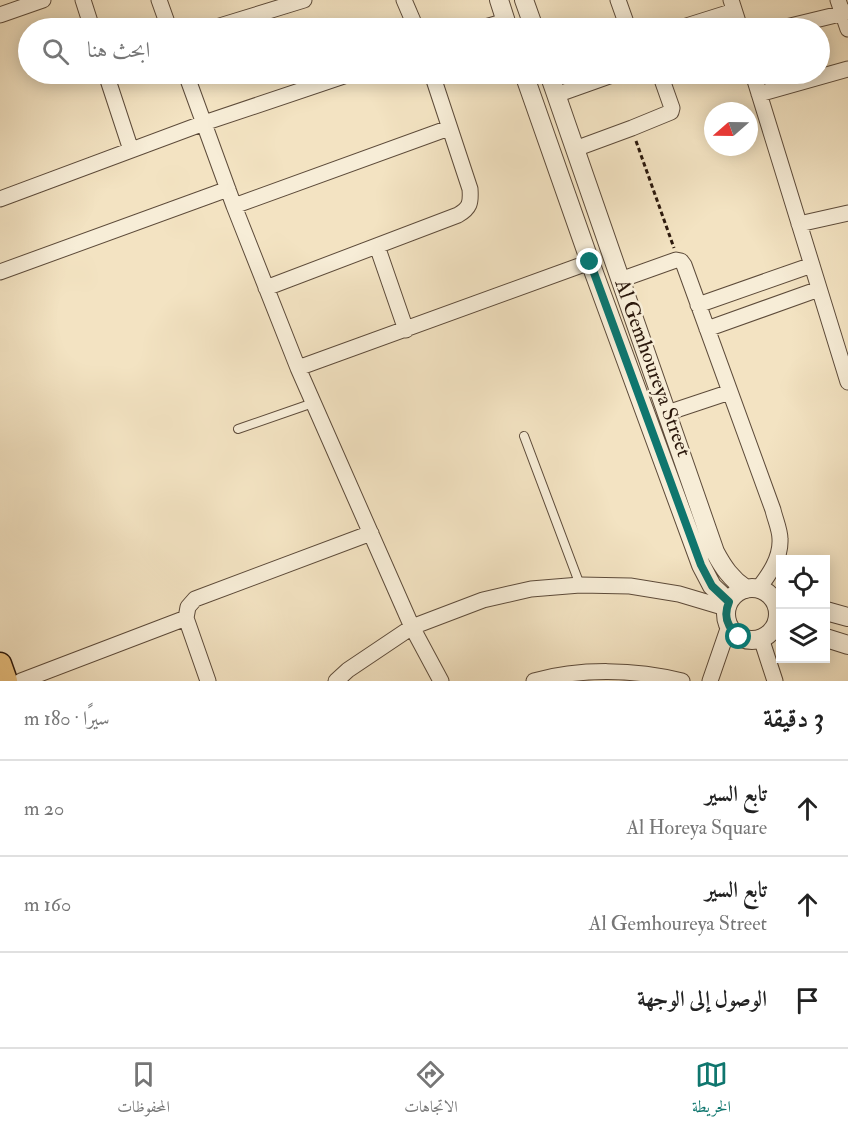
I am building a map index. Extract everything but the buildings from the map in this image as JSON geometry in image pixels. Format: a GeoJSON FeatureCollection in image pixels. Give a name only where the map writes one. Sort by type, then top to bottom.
{"type":"FeatureCollection","features":[{"type":"Feature","properties":{"kind":"main road"},"geometry":{"type":"LineString","coordinates":[[0,664],[6,681]]}},
{"type":"Feature","properties":{"kind":"street"},"geometry":{"type":"LineString","coordinates":[[0,15],[43,0]]}},
{"type":"Feature","properties":{"kind":"street"},"geometry":{"type":"LineString","coordinates":[[83,0],[89,18]]}},
{"type":"Feature","properties":{"kind":"street"},"geometry":{"type":"LineString","coordinates":[[159,0],[165,18]]}},
{"type":"Feature","properties":{"kind":"street"},"geometry":{"type":"LineString","coordinates":[[246,18],[304,0]]}},
{"type":"Feature","properties":{"kind":"street"},"geometry":{"type":"LineString","coordinates":[[404,0],[412,18]]}},
{"type":"Feature","properties":{"kind":"street"},"geometry":{"type":"LineString","coordinates":[[499,0],[505,18]]}},
{"type":"Feature","properties":{"kind":"street"},"geometry":{"type":"LineString","coordinates":[[524,0],[530,18]]}},
{"type":"Feature","properties":{"kind":"street"},"geometry":{"type":"LineString","coordinates":[[618,0],[624,18]]}},
{"type":"Feature","properties":{"kind":"street"},"geometry":{"type":"LineString","coordinates":[[704,18],[733,6]]}},
{"type":"Feature","properties":{"kind":"street"},"geometry":{"type":"LineString","coordinates":[[812,18],[843,8],[848,29]]}},
{"type":"Feature","properties":{"kind":"street"},"geometry":{"type":"LineString","coordinates":[[830,74],[848,69]]}},
{"type":"Feature","properties":{"kind":"street"},"geometry":{"type":"LineString","coordinates":[[109,84],[131,150]]}},
{"type":"Feature","properties":{"kind":"street"},"geometry":{"type":"LineString","coordinates":[[190,84],[234,206],[298,368],[412,627],[441,681]]}},
{"type":"Feature","properties":{"kind":"street"},"geometry":{"type":"LineString","coordinates":[[0,199],[204,123],[320,84]]}},
{"type":"Feature","properties":{"kind":"street"},"geometry":{"type":"LineString","coordinates":[[266,288],[466,210],[471,201],[470,189],[435,84]]}},
{"type":"Feature","properties":{"kind":"street","name":"Al Gemhoureya Street"},"geometry":{"type":"LineString","coordinates":[[528,84],[701,565],[728,612]]}},
{"type":"Feature","properties":{"kind":"street","name":"Al Gemhoureya Street"},"geometry":{"type":"LineString","coordinates":[[552,84],[715,552],[736,582],[764,594]]}},
{"type":"Feature","properties":{"kind":"street"},"geometry":{"type":"LineString","coordinates":[[556,95],[587,84]]}},
{"type":"Feature","properties":{"kind":"street"},"geometry":{"type":"LineString","coordinates":[[575,149],[670,113],[672,111],[663,84]]}},
{"type":"Feature","properties":{"kind":"street"},"geometry":{"type":"LineString","coordinates":[[756,84],[819,289],[841,335],[848,382]]}},
{"type":"Feature","properties":{"kind":"street"},"geometry":{"type":"LineString","coordinates":[[759,94],[795,84]]}},
{"type":"Feature","properties":{"kind":"street"},"geometry":{"type":"LineString","coordinates":[[234,206],[450,128]]}},
{"type":"Feature","properties":{"kind":"street"},"geometry":{"type":"LineString","coordinates":[[0,272],[228,189]]}},
{"type":"Feature","properties":{"kind":"street"},"geometry":{"type":"LineString","coordinates":[[799,224],[848,213]]}},
{"type":"Feature","properties":{"kind":"street"},"geometry":{"type":"LineString","coordinates":[[377,246],[406,330]]}},
{"type":"Feature","properties":{"kind":"street"},"geometry":{"type":"LineString","coordinates":[[620,280],[678,261],[684,265],[773,510],[780,539],[778,553],[767,578],[764,594],[776,609]]}},
{"type":"Feature","properties":{"kind":"street"},"geometry":{"type":"LineString","coordinates":[[298,368],[590,262]]}},
{"type":"Feature","properties":{"kind":"street"},"geometry":{"type":"LineString","coordinates":[[698,304],[812,265]]}},
{"type":"Feature","properties":{"kind":"street"},"geometry":{"type":"LineString","coordinates":[[707,329],[819,289]]}},
{"type":"Feature","properties":{"kind":"street"},"geometry":{"type":"LineString","coordinates":[[667,413],[730,392]]}},
{"type":"Feature","properties":{"kind":"street"},"geometry":{"type":"LineString","coordinates":[[208,681],[186,618],[188,607],[195,599],[371,533]]}},
{"type":"Feature","properties":{"kind":"street"},"geometry":{"type":"LineString","coordinates":[[336,681],[348,670],[412,627],[483,600],[531,589],[580,585],[630,586],[679,594],[728,612],[739,637],[746,639],[761,638],[776,627]]}},
{"type":"Feature","properties":{"kind":"street"},"geometry":{"type":"LineString","coordinates":[[710,681],[733,596],[764,594]]}},
{"type":"Feature","properties":{"kind":"street"},"geometry":{"type":"LineString","coordinates":[[830,612],[848,617]]}},
{"type":"Feature","properties":{"kind":"street"},"geometry":{"type":"LineString","coordinates":[[21,681],[186,618]]}},
{"type":"Feature","properties":{"kind":"street"},"geometry":{"type":"LineString","coordinates":[[761,638],[775,681]]}},
{"type":"Feature","properties":{"kind":"street"},"geometry":{"type":"LineString","coordinates":[[830,640],[848,645]]}},
{"type":"Feature","properties":{"kind":"street"},"geometry":{"type":"LineString","coordinates":[[534,681],[580,673],[623,672],[681,681]]}},
{"type":"Feature","properties":{"kind":"lane"},"geometry":{"type":"LineString","coordinates":[[238,429],[313,403]]}},
{"type":"Feature","properties":{"kind":"lane"},"geometry":{"type":"LineString","coordinates":[[524,436],[580,585]]}},
{"type":"Feature","properties":{"kind":"path"},"geometry":{"type":"LineString","coordinates":[[632,128],[678,261]]}},
{"type":"Feature","properties":{"kind":"route"},"geometry":{"type":"LineString","coordinates":[[590,262],[701,565],[712,586],[729,602],[726,608],[727,620],[733,632],[739,637]]}}]}
